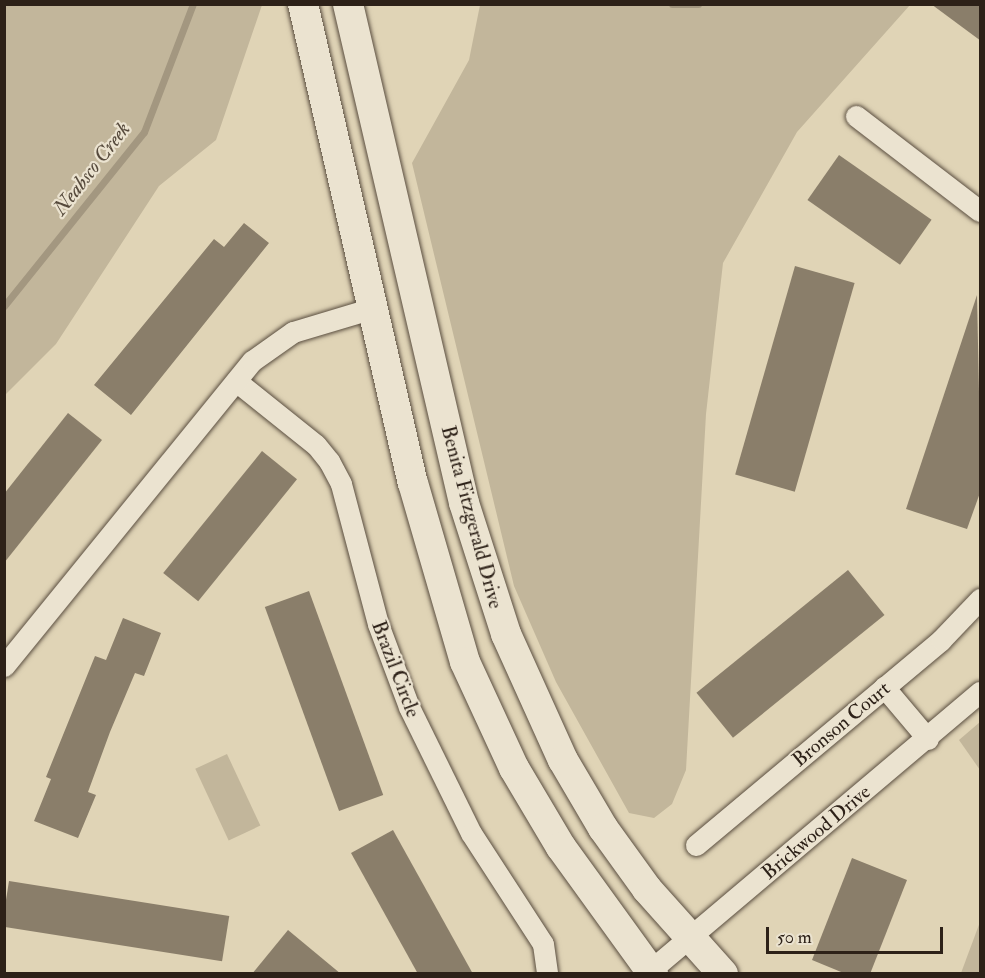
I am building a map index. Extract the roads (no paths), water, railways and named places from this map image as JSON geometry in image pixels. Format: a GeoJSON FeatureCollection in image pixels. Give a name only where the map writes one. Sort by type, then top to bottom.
{"type":"FeatureCollection","features":[{"type":"Feature","properties":{"kind":"main road"},"geometry":{"type":"LineString","coordinates":[[303,4],[413,483],[465,662],[514,768],[561,847],[650,972]]}},
{"type":"Feature","properties":{"kind":"main road","name":"Benita Fitzgerald Drive"},"geometry":{"type":"LineString","coordinates":[[348,4],[464,503],[506,634],[563,759],[603,828],[688,937],[723,974]]}},
{"type":"Feature","properties":{"kind":"street"},"geometry":{"type":"LineString","coordinates":[[856,116],[981,211]]}},
{"type":"Feature","properties":{"kind":"street"},"geometry":{"type":"LineString","coordinates":[[4,666],[252,362],[293,332],[373,308]]}},
{"type":"Feature","properties":{"kind":"street","name":"Brazil Circle"},"geometry":{"type":"LineString","coordinates":[[236,381],[316,445],[329,461],[341,484],[371,602],[409,707],[471,833],[543,944],[547,974]]}},
{"type":"Feature","properties":{"kind":"street","name":"Bronson Court"},"geometry":{"type":"LineString","coordinates":[[696,845],[884,687],[981,599]]}},
{"type":"Feature","properties":{"kind":"street"},"geometry":{"type":"LineString","coordinates":[[884,687],[927,739]]}},
{"type":"Feature","properties":{"kind":"street","name":"Brickwood Drive"},"geometry":{"type":"LineString","coordinates":[[650,972],[688,937],[981,692]]}},
{"type":"Feature","properties":{"kind":"waterway","name":"Neabsco Creek"},"geometry":{"type":"LineString","coordinates":[[4,306],[144,132],[193,4]]}},
{"type":"Feature","properties":{"kind":"waterway","name":"Neabsco Creek"},"geometry":{"type":"LineString","coordinates":[[672,4],[698,4]]}}]}
